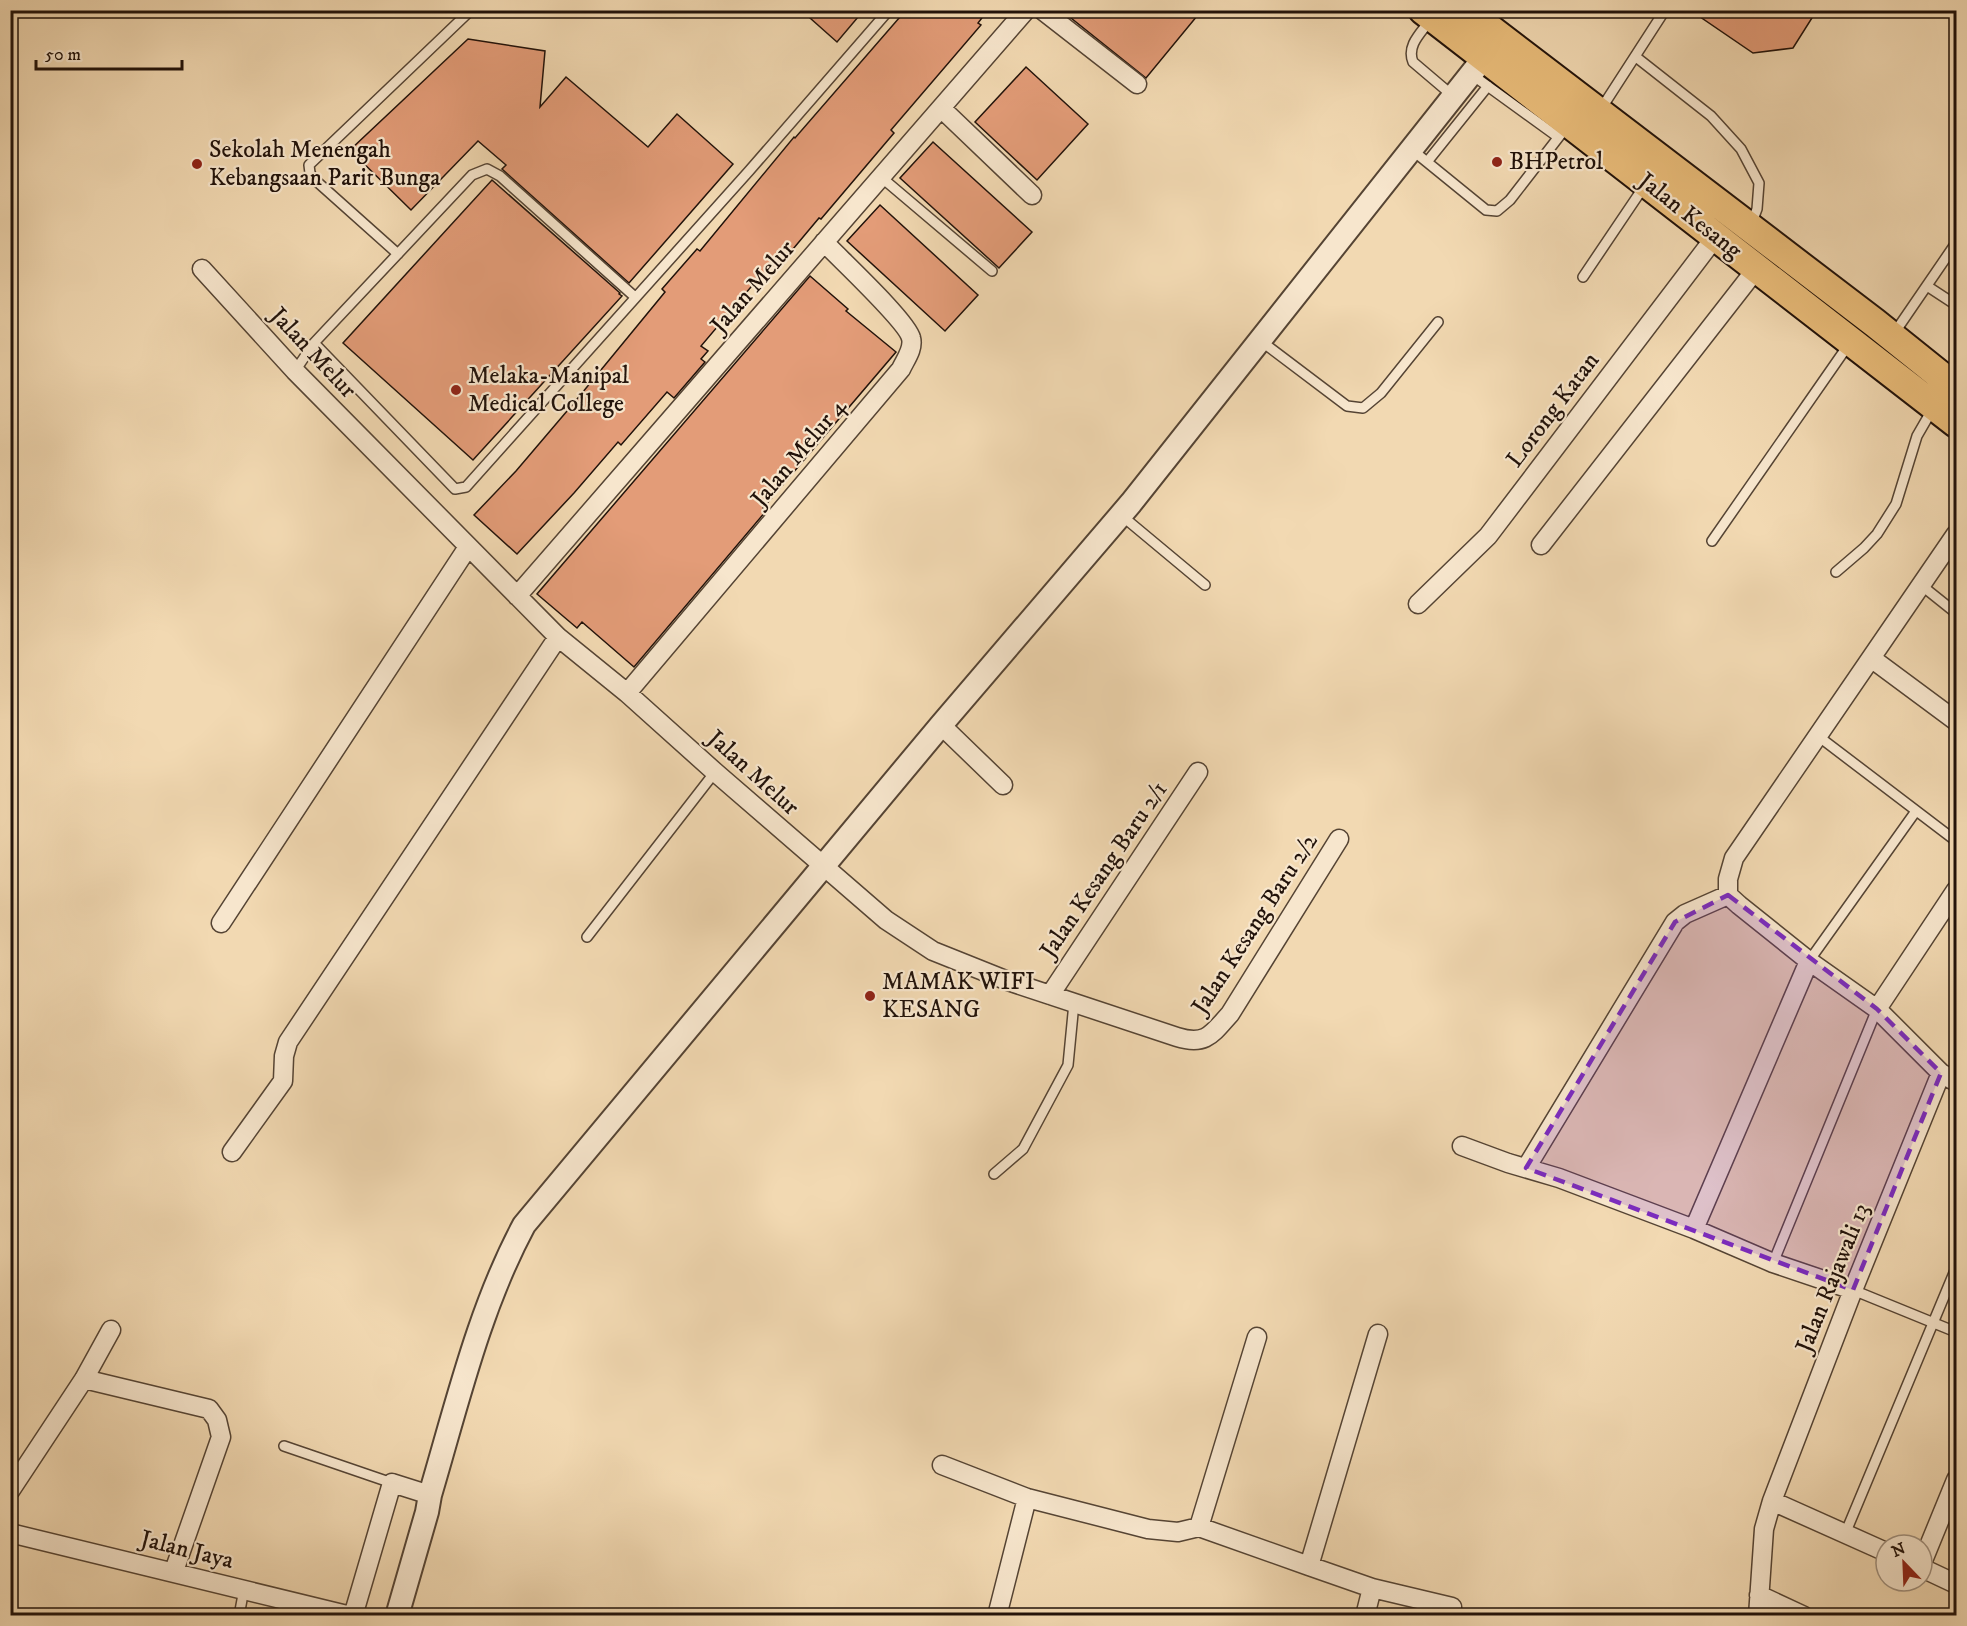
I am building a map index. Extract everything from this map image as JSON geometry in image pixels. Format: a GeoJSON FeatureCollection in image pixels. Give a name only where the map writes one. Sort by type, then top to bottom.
{"type":"FeatureCollection","features":[{"type":"Feature","properties":{"kind":"main road","name":"Jalan Kesang"},"geometry":{"type":"LineString","coordinates":[[1428,14],[1482,44],[1605,103],[1896,329],[1956,388]]}},
{"type":"Feature","properties":{"kind":"main road","name":"Jalan Kesang"},"geometry":{"type":"LineString","coordinates":[[1482,44],[1564,130],[1647,183],[1956,423]]}},
{"type":"Feature","properties":{"kind":"street","name":"Jalan Melur"},"geometry":{"type":"LineString","coordinates":[[517,596],[1026,10]]}},
{"type":"Feature","properties":{"kind":"street"},"geometry":{"type":"LineString","coordinates":[[1042,10],[1137,84]]}},
{"type":"Feature","properties":{"kind":"street"},"geometry":{"type":"LineString","coordinates":[[397,1616],[430,1495],[492,1291],[524,1224],[941,725],[1121,515],[1259,340],[1419,155],[1482,44]]}},
{"type":"Feature","properties":{"kind":"street"},"geometry":{"type":"LineString","coordinates":[[941,108],[1032,195]]}},
{"type":"Feature","properties":{"kind":"street","name":"Lorong Katan"},"geometry":{"type":"LineString","coordinates":[[1418,604],[1488,536],[1716,236]]}},
{"type":"Feature","properties":{"kind":"street","name":"Jalan Melur 4"},"geometry":{"type":"LineString","coordinates":[[627,693],[901,369],[910,350],[911,339],[902,322],[824,242]]}},
{"type":"Feature","properties":{"kind":"street"},"geometry":{"type":"LineString","coordinates":[[1541,545],[1757,268]]}},
{"type":"Feature","properties":{"kind":"street","name":"Jalan Melur"},"geometry":{"type":"LineString","coordinates":[[202,269],[295,371],[558,637],[627,693],[823,867],[886,920],[933,951],[1050,995]]}},
{"type":"Feature","properties":{"kind":"street"},"geometry":{"type":"LineString","coordinates":[[1728,895],[1728,879],[1734,858],[1956,534]]}},
{"type":"Feature","properties":{"kind":"street"},"geometry":{"type":"LineString","coordinates":[[221,923],[468,547]]}},
{"type":"Feature","properties":{"kind":"street"},"geometry":{"type":"LineString","coordinates":[[232,1152],[283,1080],[284,1056],[288,1042],[558,637]]}},
{"type":"Feature","properties":{"kind":"street"},"geometry":{"type":"LineString","coordinates":[[1871,658],[1956,721]]}},
{"type":"Feature","properties":{"kind":"street"},"geometry":{"type":"LineString","coordinates":[[941,725],[1003,785]]}},
{"type":"Feature","properties":{"kind":"street","name":"Jalan Kesang Baru 2/1"},"geometry":{"type":"LineString","coordinates":[[1050,995],[1198,772]]}},
{"type":"Feature","properties":{"kind":"street","name":"Jalan Kesang Baru 2/2"},"geometry":{"type":"LineString","coordinates":[[1050,995],[1190,1041],[1210,1037],[1230,1014],[1339,839]]}},
{"type":"Feature","properties":{"kind":"street"},"geometry":{"type":"LineString","coordinates":[[1877,1009],[1956,890]]}},
{"type":"Feature","properties":{"kind":"street"},"geometry":{"type":"LineString","coordinates":[[1728,895],[1809,961],[1877,1009],[1949,1077]]}},
{"type":"Feature","properties":{"kind":"street"},"geometry":{"type":"LineString","coordinates":[[1526,1168],[1675,922],[1685,914],[1728,895]]}},
{"type":"Feature","properties":{"kind":"street"},"geometry":{"type":"LineString","coordinates":[[1694,1229],[1809,961]]}},
{"type":"Feature","properties":{"kind":"street","name":"Jalan Rajawali 13"},"geometry":{"type":"LineString","coordinates":[[1758,1616],[1764,1529],[1772,1502],[1853,1290],[1949,1077]]}},
{"type":"Feature","properties":{"kind":"street"},"geometry":{"type":"LineString","coordinates":[[1462,1146],[1559,1178],[1694,1229],[1773,1263],[1853,1290]]}},
{"type":"Feature","properties":{"kind":"street"},"geometry":{"type":"LineString","coordinates":[[10,1491],[84,1379],[111,1330]]}},
{"type":"Feature","properties":{"kind":"street"},"geometry":{"type":"LineString","coordinates":[[1310,1566],[1378,1334]]}},
{"type":"Feature","properties":{"kind":"street"},"geometry":{"type":"LineString","coordinates":[[1199,1527],[1257,1337]]}},
{"type":"Feature","properties":{"kind":"street"},"geometry":{"type":"LineString","coordinates":[[84,1379],[209,1409],[218,1420],[221,1437],[174,1571]]}},
{"type":"Feature","properties":{"kind":"street"},"geometry":{"type":"LineString","coordinates":[[942,1465],[1027,1498],[1148,1529],[1178,1532],[1199,1527],[1372,1588],[1452,1607]]}},
{"type":"Feature","properties":{"kind":"street"},"geometry":{"type":"LineString","coordinates":[[1934,1534],[1956,1480]]}},
{"type":"Feature","properties":{"kind":"street"},"geometry":{"type":"LineString","coordinates":[[352,1616],[392,1483],[430,1495]]}},
{"type":"Feature","properties":{"kind":"street"},"geometry":{"type":"LineString","coordinates":[[997,1616],[1027,1498]]}},
{"type":"Feature","properties":{"kind":"street"},"geometry":{"type":"LineString","coordinates":[[1772,1502],[1874,1547]]}},
{"type":"Feature","properties":{"kind":"street","name":"Jalan Jaya"},"geometry":{"type":"LineString","coordinates":[[10,1533],[352,1616]]}},
{"type":"Feature","properties":{"kind":"street"},"geometry":{"type":"LineString","coordinates":[[1934,1574],[1956,1584]]}},
{"type":"Feature","properties":{"kind":"street"},"geometry":{"type":"LineString","coordinates":[[1365,1616],[1372,1588]]}},
{"type":"Feature","properties":{"kind":"street"},"geometry":{"type":"LineString","coordinates":[[1759,1595],[1804,1616]]}},
{"type":"Feature","properties":{"kind":"lane"},"geometry":{"type":"LineString","coordinates":[[398,254],[314,179],[309,165],[471,10]]}},
{"type":"Feature","properties":{"kind":"lane"},"geometry":{"type":"LineString","coordinates":[[314,344],[455,489],[466,487],[890,10]]}},
{"type":"Feature","properties":{"kind":"lane"},"geometry":{"type":"LineString","coordinates":[[1605,103],[1665,10]]}},
{"type":"Feature","properties":{"kind":"lane"},"geometry":{"type":"LineString","coordinates":[[1428,14],[1411,47],[1410,55],[1413,62],[1453,96]]}},
{"type":"Feature","properties":{"kind":"lane"},"geometry":{"type":"LineString","coordinates":[[1482,44],[1419,155],[1486,210],[1497,211],[1510,200],[1564,130]]}},
{"type":"Feature","properties":{"kind":"lane"},"geometry":{"type":"LineString","coordinates":[[1636,57],[1711,116],[1741,150],[1760,183],[1760,195],[1753,219]]}},
{"type":"Feature","properties":{"kind":"lane"},"geometry":{"type":"LineString","coordinates":[[295,371],[314,344],[472,176],[487,169],[500,176],[635,297]]}},
{"type":"Feature","properties":{"kind":"lane"},"geometry":{"type":"LineString","coordinates":[[881,177],[992,271]]}},
{"type":"Feature","properties":{"kind":"lane"},"geometry":{"type":"LineString","coordinates":[[1583,277],[1647,183]]}},
{"type":"Feature","properties":{"kind":"lane"},"geometry":{"type":"LineString","coordinates":[[1896,329],[1956,243]]}},
{"type":"Feature","properties":{"kind":"lane"},"geometry":{"type":"LineString","coordinates":[[1927,286],[1956,305]]}},
{"type":"Feature","properties":{"kind":"lane"},"geometry":{"type":"LineString","coordinates":[[1259,340],[1347,406],[1364,408],[1381,393],[1438,322]]}},
{"type":"Feature","properties":{"kind":"lane"},"geometry":{"type":"LineString","coordinates":[[1712,541],[1851,341]]}},
{"type":"Feature","properties":{"kind":"lane"},"geometry":{"type":"LineString","coordinates":[[1836,572],[1877,534],[1896,504],[1917,436],[1934,406]]}},
{"type":"Feature","properties":{"kind":"lane"},"geometry":{"type":"LineString","coordinates":[[1121,515],[1205,585]]}},
{"type":"Feature","properties":{"kind":"lane"},"geometry":{"type":"LineString","coordinates":[[1921,585],[1956,613]]}},
{"type":"Feature","properties":{"kind":"lane"},"geometry":{"type":"LineString","coordinates":[[1818,736],[1956,841]]}},
{"type":"Feature","properties":{"kind":"lane"},"geometry":{"type":"LineString","coordinates":[[587,937],[715,772]]}},
{"type":"Feature","properties":{"kind":"lane"},"geometry":{"type":"LineString","coordinates":[[1809,961],[1916,811]]}},
{"type":"Feature","properties":{"kind":"lane"},"geometry":{"type":"LineString","coordinates":[[994,1174],[1023,1149],[1068,1065],[1074,1003]]}},
{"type":"Feature","properties":{"kind":"lane"},"geometry":{"type":"LineString","coordinates":[[1773,1263],[1877,1009]]}},
{"type":"Feature","properties":{"kind":"lane"},"geometry":{"type":"LineString","coordinates":[[1845,1534],[1956,1268]]}},
{"type":"Feature","properties":{"kind":"lane"},"geometry":{"type":"LineString","coordinates":[[1853,1290],[1956,1332]]}},
{"type":"Feature","properties":{"kind":"lane"},"geometry":{"type":"LineString","coordinates":[[284,1446],[392,1483]]}},
{"type":"Feature","properties":{"kind":"lane"},"geometry":{"type":"LineString","coordinates":[[239,1616],[244,1589]]}},
{"type":"Feature","properties":{"kind":"highlighted area"},"geometry":{"type":"Polygon","coordinates":[[[1728,895],[1877,1009],[1941,1073],[1853,1290],[1526,1168],[1675,922],[1728,895]]]}},
{"type":"Feature","properties":{"kind":"building"},"geometry":{"type":"Polygon","coordinates":[[[801,10],[864,10],[837,42],[801,10]]]}},
{"type":"Feature","properties":{"kind":"building"},"geometry":{"type":"Polygon","coordinates":[[[906,10],[988,10],[978,23],[981,25],[891,130],[894,133],[821,219],[819,218],[762,286],[756,281],[701,346],[708,351],[701,359],[705,362],[674,398],[667,392],[621,445],[618,442],[517,554],[474,515],[516,471],[573,404],[665,292],[662,289],[697,249],[700,251],[794,137],[906,10]]]}},
{"type":"Feature","properties":{"kind":"building"},"geometry":{"type":"Polygon","coordinates":[[[1061,10],[1202,10],[1146,78],[1061,10]]]}},
{"type":"Feature","properties":{"kind":"building"},"geometry":{"type":"Polygon","coordinates":[[[1690,10],[1817,10],[1793,48],[1753,53],[1690,10]]]}},
{"type":"Feature","properties":{"kind":"building"},"geometry":{"type":"Polygon","coordinates":[[[468,39],[545,51],[540,107],[566,77],[648,147],[677,114],[733,164],[629,283],[502,169],[506,165],[478,141],[411,210],[350,150],[468,39]]]}},
{"type":"Feature","properties":{"kind":"building"},"geometry":{"type":"Polygon","coordinates":[[[1026,67],[1088,124],[1037,180],[975,122],[1026,67]]]}},
{"type":"Feature","properties":{"kind":"building"},"geometry":{"type":"Polygon","coordinates":[[[933,142],[1032,232],[999,268],[900,178],[933,142]]]}},
{"type":"Feature","properties":{"kind":"building"},"geometry":{"type":"Polygon","coordinates":[[[492,180],[622,296],[473,460],[343,343],[492,180]]]}},
{"type":"Feature","properties":{"kind":"building"},"geometry":{"type":"Polygon","coordinates":[[[880,205],[978,295],[945,331],[847,241],[880,205]]]}},
{"type":"Feature","properties":{"kind":"building"},"geometry":{"type":"Polygon","coordinates":[[[810,276],[848,309],[846,311],[896,352],[763,508],[766,511],[634,667],[582,622],[577,628],[537,594],[810,276]]]}},
{"type":"Feature","properties":{"kind":"place","name":"BHPetrol"},"geometry":{"type":"Point","coordinates":[1497,162]}},
{"type":"Feature","properties":{"kind":"place","name":"Sekolah Menengah Kebangsaan Parit Bunga"},"geometry":{"type":"Point","coordinates":[197,164]}},
{"type":"Feature","properties":{"kind":"place","name":"Melaka-Manipal Medical College"},"geometry":{"type":"Point","coordinates":[456,390]}},
{"type":"Feature","properties":{"kind":"place","name":"MAMAK WIFI KESANG"},"geometry":{"type":"Point","coordinates":[870,996]}}]}
